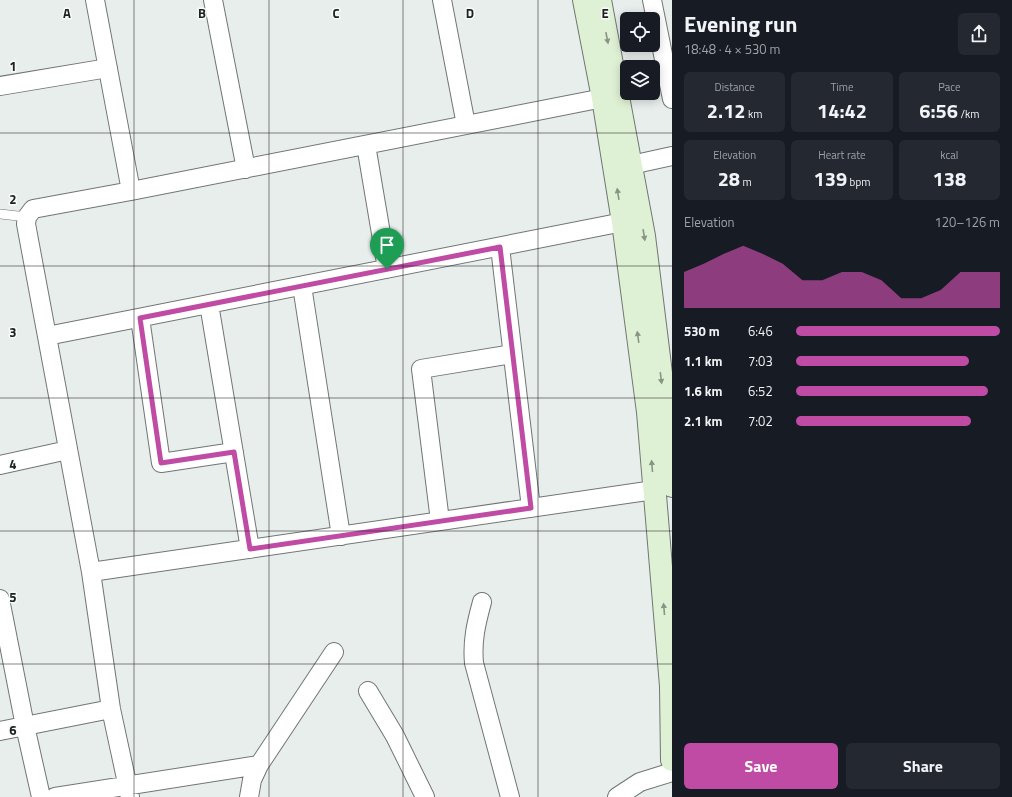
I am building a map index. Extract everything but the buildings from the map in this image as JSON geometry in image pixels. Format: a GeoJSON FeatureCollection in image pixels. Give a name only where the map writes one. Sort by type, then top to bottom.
{"type":"FeatureCollection","features":[{"type":"Feature","properties":{"kind":"street"},"geometry":{"type":"LineString","coordinates":[[95,0],[131,191]]}},
{"type":"Feature","properties":{"kind":"street"},"geometry":{"type":"LineString","coordinates":[[213,0],[246,168]]}},
{"type":"Feature","properties":{"kind":"street"},"geometry":{"type":"LineString","coordinates":[[442,0],[466,125]]}},
{"type":"Feature","properties":{"kind":"street"},"geometry":{"type":"LineString","coordinates":[[584,0],[603,98],[623,222],[648,412],[663,488]]}},
{"type":"Feature","properties":{"kind":"street"},"geometry":{"type":"LineString","coordinates":[[600,0],[644,236],[668,430],[663,488],[671,686],[672,760]]}},
{"type":"Feature","properties":{"kind":"street"},"geometry":{"type":"LineString","coordinates":[[652,0],[672,99]]}},
{"type":"Feature","properties":{"kind":"street"},"geometry":{"type":"LineString","coordinates":[[0,86],[108,68]]}},
{"type":"Feature","properties":{"kind":"street"},"geometry":{"type":"LineString","coordinates":[[129,791],[111,709],[91,572],[26,224],[27,217],[33,209],[603,98]]}},
{"type":"Feature","properties":{"kind":"street"},"geometry":{"type":"LineString","coordinates":[[366,145],[387,269]]}},
{"type":"Feature","properties":{"kind":"street"},"geometry":{"type":"LineString","coordinates":[[631,165],[672,156]]}},
{"type":"Feature","properties":{"kind":"street"},"geometry":{"type":"LineString","coordinates":[[47,336],[623,222]]}},
{"type":"Feature","properties":{"kind":"street"},"geometry":{"type":"LineString","coordinates":[[500,247],[531,508]]}},
{"type":"Feature","properties":{"kind":"street"},"geometry":{"type":"LineString","coordinates":[[302,286],[341,536]]}},
{"type":"Feature","properties":{"kind":"street"},"geometry":{"type":"LineString","coordinates":[[209,304],[250,549]]}},
{"type":"Feature","properties":{"kind":"street"},"geometry":{"type":"LineString","coordinates":[[140,318],[161,463],[234,452]]}},
{"type":"Feature","properties":{"kind":"street"},"geometry":{"type":"LineString","coordinates":[[440,521],[421,369],[512,354]]}},
{"type":"Feature","properties":{"kind":"street"},"geometry":{"type":"LineString","coordinates":[[0,465],[68,450]]}},
{"type":"Feature","properties":{"kind":"street"},"geometry":{"type":"LineString","coordinates":[[91,572],[663,488]]}},
{"type":"Feature","properties":{"kind":"street"},"geometry":{"type":"LineString","coordinates":[[0,599],[4,640],[41,797]]}},
{"type":"Feature","properties":{"kind":"street"},"geometry":{"type":"LineString","coordinates":[[482,602],[474,627],[472,644],[474,664],[510,797]]}},
{"type":"Feature","properties":{"kind":"street"},"geometry":{"type":"LineString","coordinates":[[249,797],[252,780],[259,765],[334,652]]}},
{"type":"Feature","properties":{"kind":"street"},"geometry":{"type":"LineString","coordinates":[[368,692],[395,736],[425,797]]}},
{"type":"Feature","properties":{"kind":"street"},"geometry":{"type":"LineString","coordinates":[[0,731],[111,709]]}},
{"type":"Feature","properties":{"kind":"street"},"geometry":{"type":"LineString","coordinates":[[55,797],[129,791],[259,765]]}},
{"type":"Feature","properties":{"kind":"street"},"geometry":{"type":"LineString","coordinates":[[617,797],[640,782],[672,772]]}},
{"type":"Feature","properties":{"kind":"lane"},"geometry":{"type":"LineString","coordinates":[[0,214],[27,217]]}},
{"type":"Feature","properties":{"kind":"route"},"geometry":{"type":"LineString","coordinates":[[500,247],[531,508],[250,549],[234,452],[161,463],[140,318],[387,269],[500,247]]}}]}
